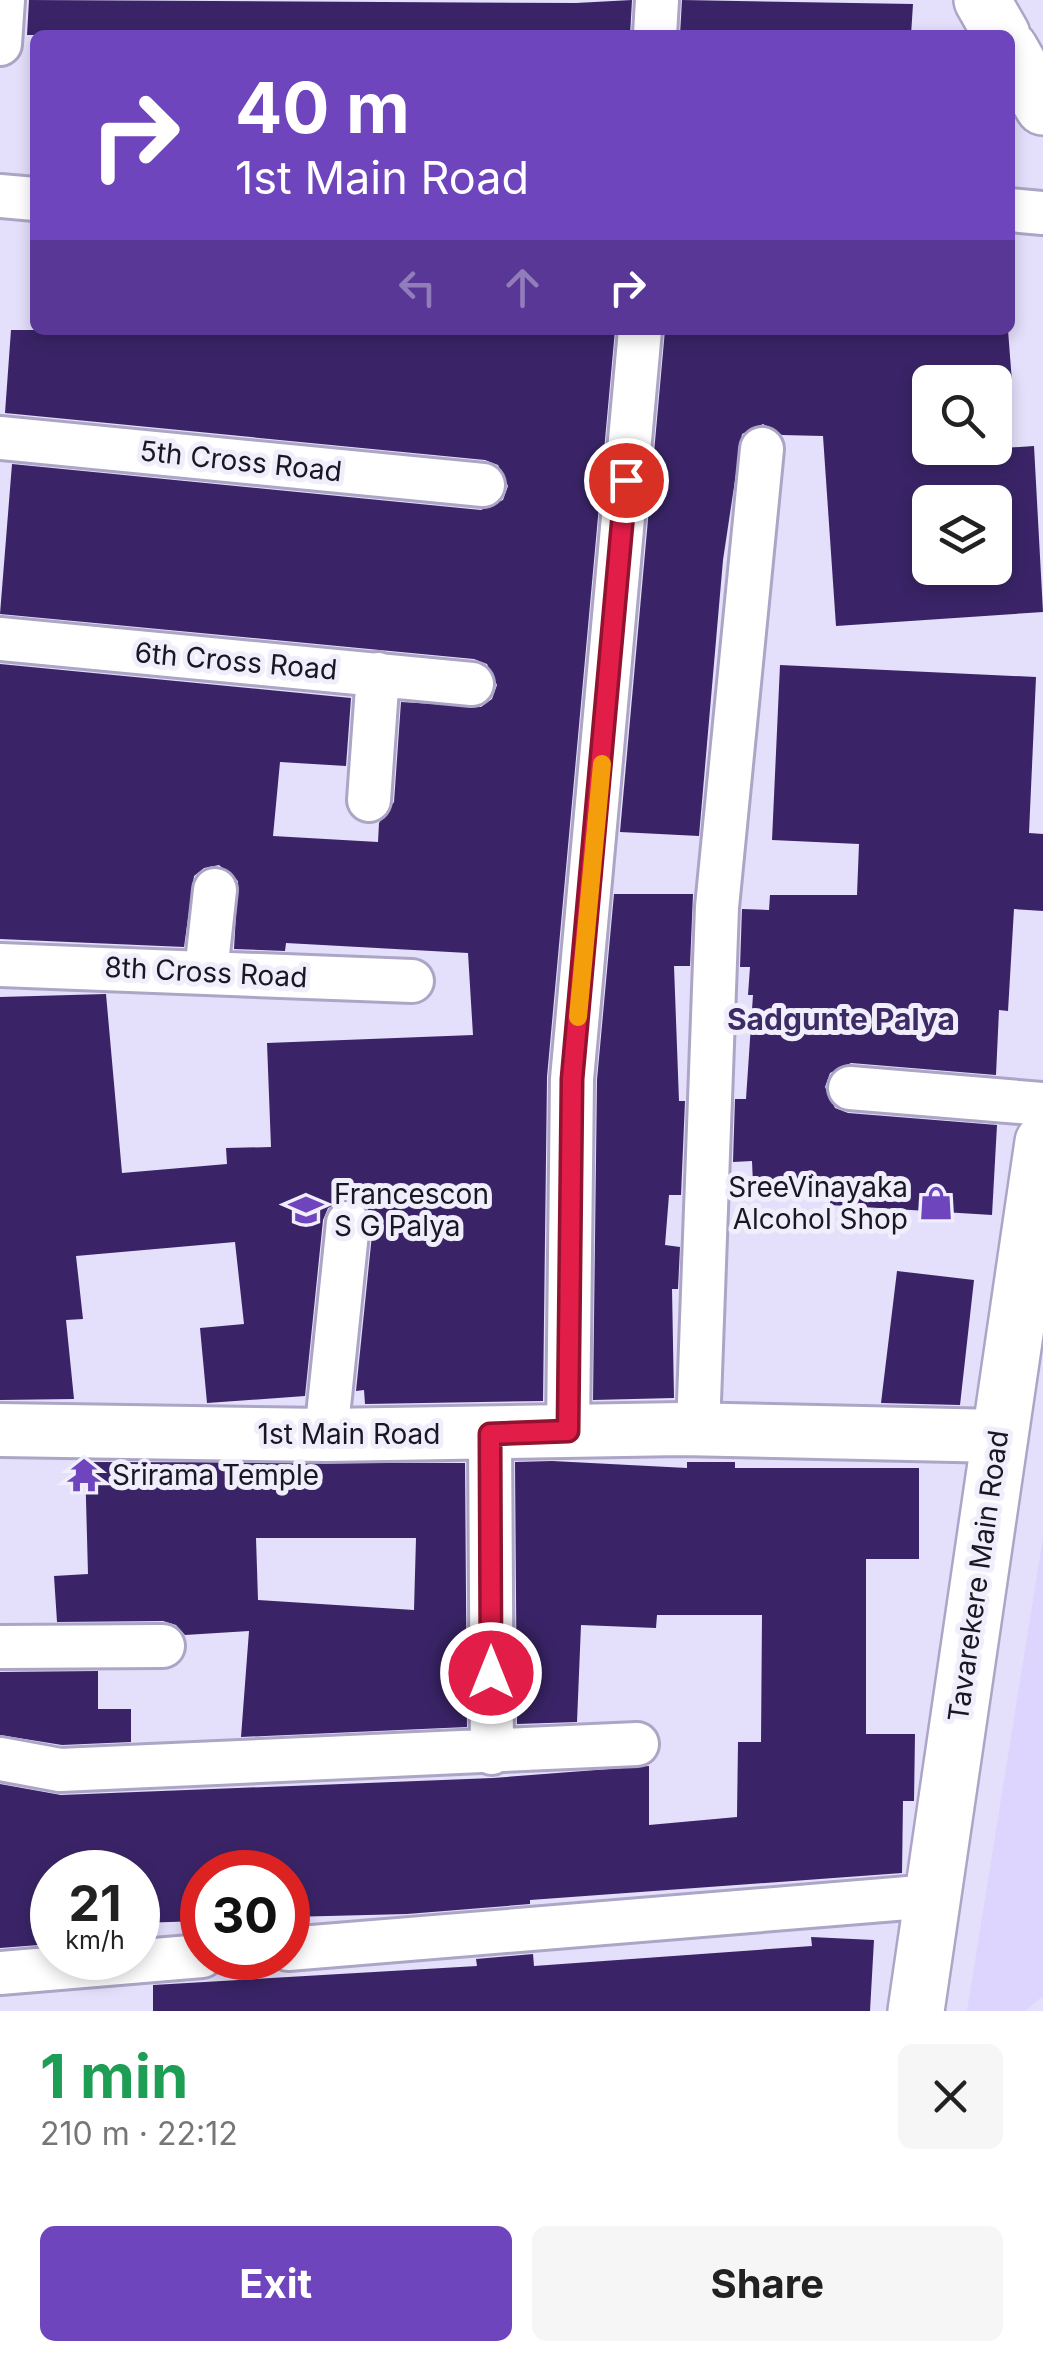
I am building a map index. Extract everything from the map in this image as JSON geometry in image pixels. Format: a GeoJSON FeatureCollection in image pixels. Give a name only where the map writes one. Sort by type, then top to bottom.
{"type":"FeatureCollection","features":[{"type":"Feature","properties":{"kind":"main road"},"geometry":{"type":"LineString","coordinates":[[982,0],[999,30]]}},
{"type":"Feature","properties":{"kind":"main road"},"geometry":{"type":"LineString","coordinates":[[1015,58],[1043,107]]}},
{"type":"Feature","properties":{"kind":"main road","name":"Tavarekere Main Road"},"geometry":{"type":"LineString","coordinates":[[916,2011],[999,1436],[1032,1291],[1043,1142]]}},
{"type":"Feature","properties":{"kind":"street"},"geometry":{"type":"LineString","coordinates":[[0,44],[3,0]]}},
{"type":"Feature","properties":{"kind":"street"},"geometry":{"type":"LineString","coordinates":[[655,30],[656,0]]}},
{"type":"Feature","properties":{"kind":"street"},"geometry":{"type":"LineString","coordinates":[[0,196],[30,199]]}},
{"type":"Feature","properties":{"kind":"street"},"geometry":{"type":"LineString","coordinates":[[1015,210],[1043,213]]}},
{"type":"Feature","properties":{"kind":"street"},"geometry":{"type":"LineString","coordinates":[[568,1431],[572,1079],[640,335]]}},
{"type":"Feature","properties":{"kind":"street","name":"5th Cross Road"},"geometry":{"type":"LineString","coordinates":[[0,438],[483,485]]}},
{"type":"Feature","properties":{"kind":"street"},"geometry":{"type":"LineString","coordinates":[[698,1429],[717,907],[762,448]]}},
{"type":"Feature","properties":{"kind":"street","name":"6th Cross Road"},"geometry":{"type":"LineString","coordinates":[[0,639],[472,684]]}},
{"type":"Feature","properties":{"kind":"street"},"geometry":{"type":"LineString","coordinates":[[369,800],[378,674]]}},
{"type":"Feature","properties":{"kind":"street"},"geometry":{"type":"LineString","coordinates":[[206,972],[215,890]]}},
{"type":"Feature","properties":{"kind":"street","name":"8th Cross Road"},"geometry":{"type":"LineString","coordinates":[[0,965],[412,981]]}},
{"type":"Feature","properties":{"kind":"street"},"geometry":{"type":"LineString","coordinates":[[850,1088],[1043,1104]]}},
{"type":"Feature","properties":{"kind":"street"},"geometry":{"type":"LineString","coordinates":[[326,1435],[348,1223]]}},
{"type":"Feature","properties":{"kind":"street","name":"1st Main Road"},"geometry":{"type":"LineString","coordinates":[[0,1430],[326,1435],[698,1429],[999,1436]]}},
{"type":"Feature","properties":{"kind":"street"},"geometry":{"type":"LineString","coordinates":[[490,1434],[492,1753]]}},
{"type":"Feature","properties":{"kind":"street"},"geometry":{"type":"LineString","coordinates":[[0,1646],[163,1646]]}},
{"type":"Feature","properties":{"kind":"street"},"geometry":{"type":"LineString","coordinates":[[0,1759],[60,1770],[637,1744]]}},
{"type":"Feature","properties":{"kind":"street"},"geometry":{"type":"LineString","coordinates":[[310,1947],[932,1896]]}},
{"type":"Feature","properties":{"kind":"street"},"geometry":{"type":"LineString","coordinates":[[0,1973],[180,1958]]}},
{"type":"Feature","properties":{"kind":"shaded area"},"geometry":{"type":"Polygon","coordinates":[[[1043,1538],[1043,1996],[1025,2011],[967,2011],[1043,1538]]]}},
{"type":"Feature","properties":{"kind":"building"},"geometry":{"type":"Polygon","coordinates":[[[29,0],[632,0],[630,30],[30,30],[27,35],[29,0]]]}},
{"type":"Feature","properties":{"kind":"building"},"geometry":{"type":"Polygon","coordinates":[[[682,0],[913,4],[911,30],[680,30],[682,0]]]}},
{"type":"Feature","properties":{"kind":"building"},"geometry":{"type":"Polygon","coordinates":[[[11,330],[30,330],[30,335],[615,335],[547,1077],[543,1401],[365,1404],[364,1390],[356,1391],[373,1225],[363,1203],[350,1198],[328,1208],[323,1220],[305,1396],[207,1403],[200,1328],[244,1324],[235,1242],[76,1256],[83,1319],[66,1320],[74,1399],[0,1400],[0,997],[106,994],[122,1173],[227,1164],[226,1148],[271,1147],[267,1043],[473,1035],[468,953],[286,943],[285,951],[234,949],[238,881],[219,865],[204,868],[194,876],[184,947],[0,939],[0,664],[351,698],[346,766],[280,762],[273,836],[378,842],[379,823],[394,802],[401,702],[481,707],[492,699],[497,685],[487,664],[474,659],[0,614],[12,464],[481,510],[503,500],[508,486],[498,465],[485,460],[5,413],[11,330]]]}},
{"type":"Feature","properties":{"kind":"building"},"geometry":{"type":"Polygon","coordinates":[[[665,335],[1008,335],[1011,365],[912,365],[912,465],[1012,465],[1012,447],[1034,446],[1043,612],[836,626],[823,436],[782,435],[763,424],[742,434],[723,560],[699,836],[620,832],[665,335]]]}},
{"type":"Feature","properties":{"kind":"building"},"geometry":{"type":"Polygon","coordinates":[[[780,665],[1036,677],[1029,833],[1043,834],[1043,911],[1014,909],[1008,1011],[999,1010],[996,1075],[851,1063],[830,1073],[825,1087],[835,1108],[848,1113],[997,1125],[992,1215],[830,1205],[831,1181],[753,1184],[752,1161],[733,1162],[735,1099],[746,1099],[753,995],[748,995],[750,967],[740,967],[742,909],[769,910],[770,895],[857,895],[859,844],[772,840],[780,665]]]}},
{"type":"Feature","properties":{"kind":"building"},"geometry":{"type":"Polygon","coordinates":[[[614,894],[693,894],[690,966],[674,966],[679,1101],[685,1101],[681,1195],[669,1195],[665,1245],[680,1247],[678,1289],[672,1289],[674,1398],[593,1400],[597,1080],[614,894]]]}},
{"type":"Feature","properties":{"kind":"building"},"geometry":{"type":"Polygon","coordinates":[[[897,1271],[974,1280],[960,1405],[881,1403],[897,1271]]]}},
{"type":"Feature","properties":{"kind":"building"},"geometry":{"type":"Polygon","coordinates":[[[85,1462],[465,1463],[467,1727],[241,1737],[249,1631],[185,1635],[176,1625],[163,1621],[57,1622],[54,1576],[88,1574],[85,1462]],[[256,1538],[258,1600],[414,1610],[416,1538],[256,1538]]]}},
{"type":"Feature","properties":{"kind":"building"},"geometry":{"type":"Polygon","coordinates":[[[515,1462],[687,1468],[687,1462],[735,1462],[735,1468],[919,1468],[919,1559],[866,1559],[866,1734],[915,1734],[914,1801],[903,1801],[902,1873],[530,1900],[530,1904],[407,1914],[310,1916],[310,1850],[180,1850],[180,1922],[160,1922],[160,1850],[30,1850],[30,1946],[0,1948],[0,1784],[61,1795],[493,1778],[649,1766],[649,1825],[737,1817],[738,1742],[761,1742],[762,1615],[657,1615],[656,1628],[581,1625],[577,1722],[517,1724],[515,1462]]]}},
{"type":"Feature","properties":{"kind":"building"},"geometry":{"type":"Polygon","coordinates":[[[98,1671],[98,1709],[131,1709],[131,1742],[62,1745],[0,1735],[0,1672],[98,1671]]]}},
{"type":"Feature","properties":{"kind":"building"},"geometry":{"type":"Polygon","coordinates":[[[811,1937],[874,1940],[870,2011],[153,2011],[153,1985],[310,1980],[310,1976],[477,1966],[476,1959],[533,1954],[534,1966],[812,1946],[811,1937]]]}},
{"type":"Feature","properties":{"kind":"slow traffic"},"geometry":{"type":"LineString","coordinates":[[578,1017],[602,764]]}},
{"type":"Feature","properties":{"kind":"place","name":"SreeVinayaka Alcohol Shop"},"geometry":{"type":"Point","coordinates":[936,1203]}},
{"type":"Feature","properties":{"kind":"place","name":"Francescon S G Palya"},"geometry":{"type":"Point","coordinates":[306,1210]}},
{"type":"Feature","properties":{"kind":"place","name":"Srirama Temple"},"geometry":{"type":"Point","coordinates":[84,1475]}},
{"type":"Feature","properties":{"kind":"district","name":"Sadgunte Palya"},"geometry":{"type":"Point","coordinates":[841,1020]}},
{"type":"Feature","properties":{"kind":"route"},"geometry":{"type":"LineString","coordinates":[[491,1673],[490,1434],[568,1431],[572,1079],[626,480]]}}]}
